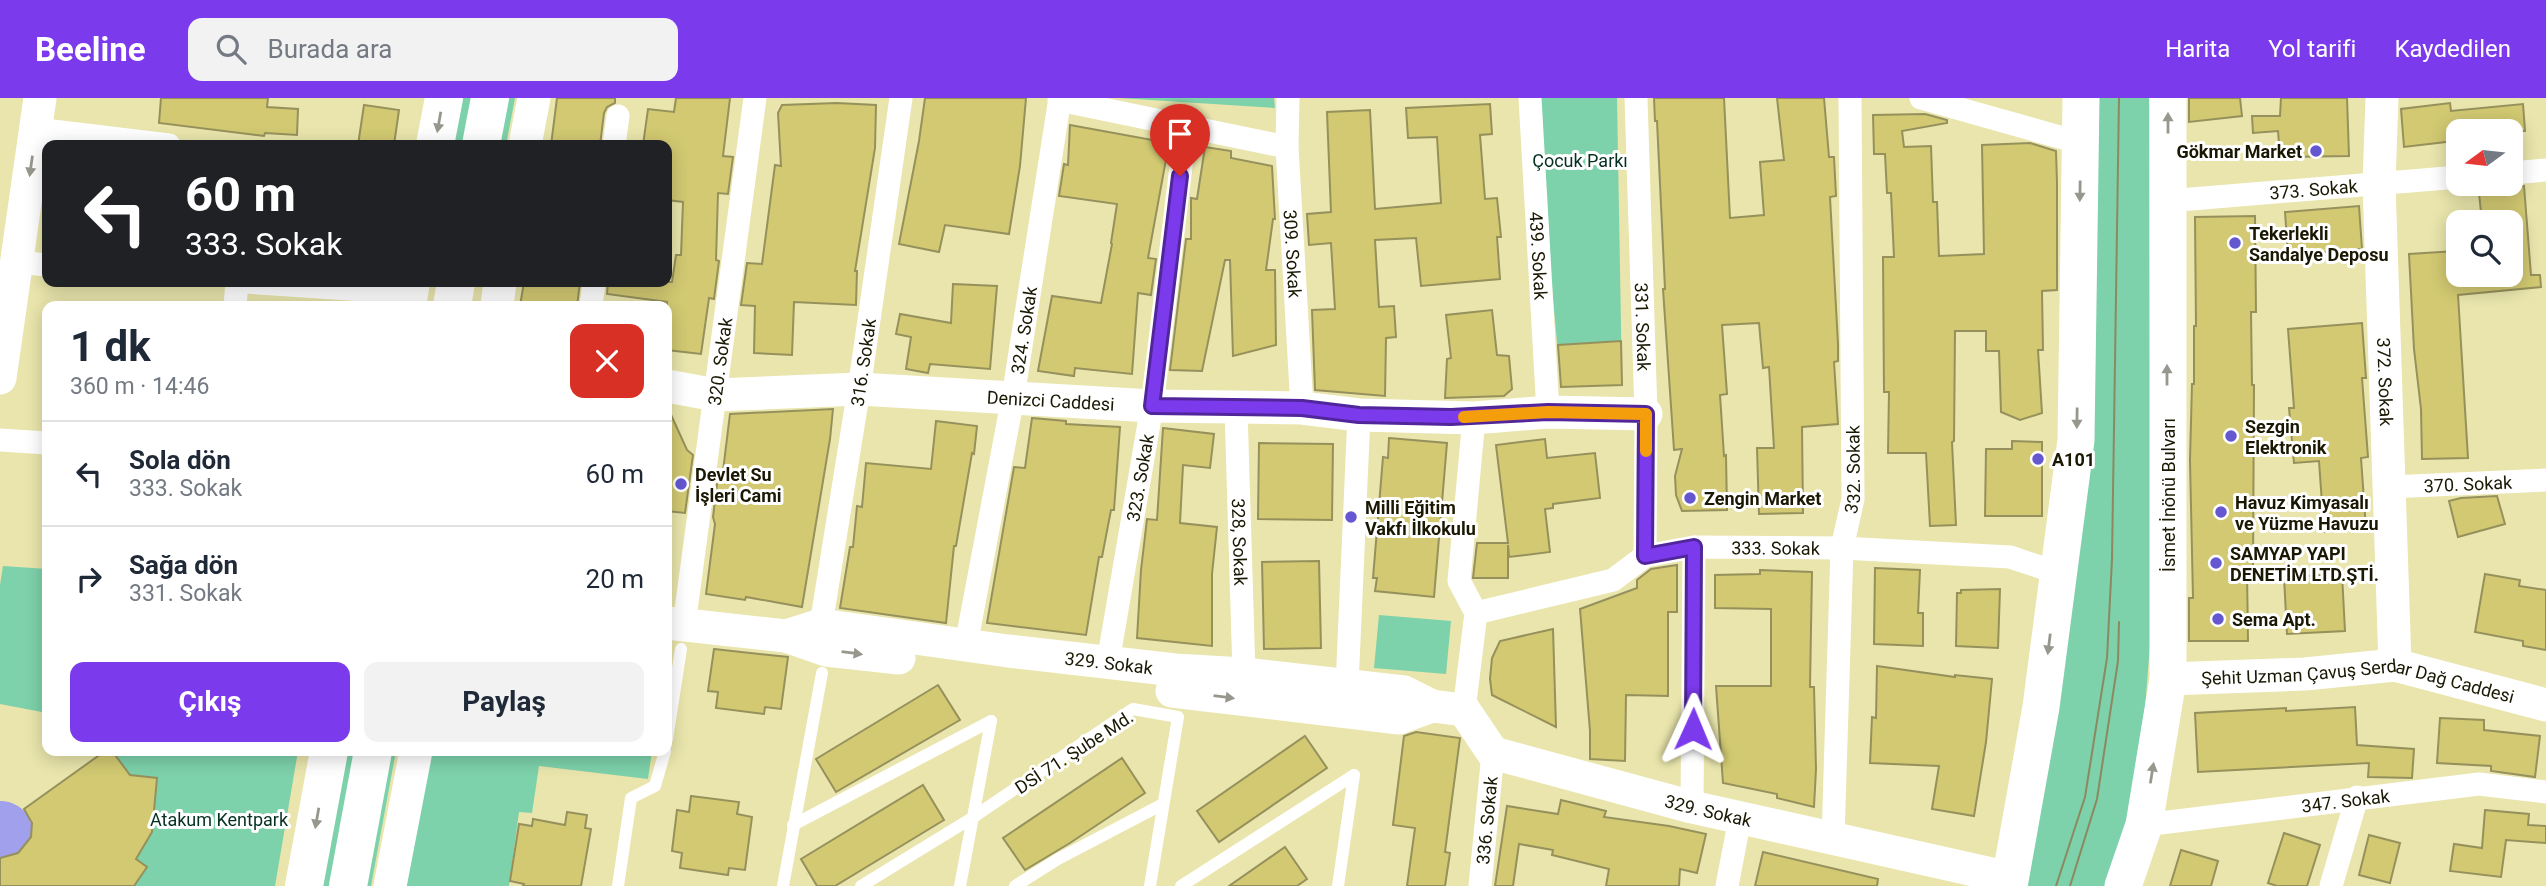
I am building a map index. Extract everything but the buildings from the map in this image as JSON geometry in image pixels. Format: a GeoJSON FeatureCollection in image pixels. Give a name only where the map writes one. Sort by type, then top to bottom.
{"type":"FeatureCollection","features":[{"type":"Feature","properties":{"kind":"highway"},"geometry":{"type":"LineString","coordinates":[[436,140],[444,98]]}},
{"type":"Feature","properties":{"kind":"highway"},"geometry":{"type":"LineString","coordinates":[[482,140],[490,98]]}},
{"type":"Feature","properties":{"kind":"highway"},"geometry":{"type":"LineString","coordinates":[[304,886],[328,756]]}},
{"type":"Feature","properties":{"kind":"highway"},"geometry":{"type":"LineString","coordinates":[[348,886],[372,756]]}},
{"type":"Feature","properties":{"kind":"main road"},"geometry":{"type":"LineString","coordinates":[[2010,882],[2041,707],[2076,440],[2081,98]]}},
{"type":"Feature","properties":{"kind":"main road","name":"İsmet İnönü Bulvarı"},"geometry":{"type":"LineString","coordinates":[[2123,886],[2144,825],[2168,679],[2168,98]]}},
{"type":"Feature","properties":{"kind":"street"},"geometry":{"type":"LineString","coordinates":[[526,140],[534,98]]}},
{"type":"Feature","properties":{"kind":"street","name":"320. Sokak"},"geometry":{"type":"LineString","coordinates":[[677,632],[716,396],[755,98]]}},
{"type":"Feature","properties":{"kind":"street","name":"316. Sokak"},"geometry":{"type":"LineString","coordinates":[[821,625],[859,389],[901,98]]}},
{"type":"Feature","properties":{"kind":"street","name":"309. Sokak"},"geometry":{"type":"LineString","coordinates":[[1288,98],[1287,147],[1302,408]]}},
{"type":"Feature","properties":{"kind":"street","name":"439. Sokak"},"geometry":{"type":"LineString","coordinates":[[1530,98],[1548,412]]}},
{"type":"Feature","properties":{"kind":"street","name":"331. Sokak"},"geometry":{"type":"LineString","coordinates":[[1636,98],[1646,414],[1645,556]]}},
{"type":"Feature","properties":{"kind":"street","name":"332. Sokak"},"geometry":{"type":"LineString","coordinates":[[1833,839],[1842,548],[1853,499],[1850,98]]}},
{"type":"Feature","properties":{"kind":"street"},"geometry":{"type":"LineString","coordinates":[[1921,98],[1947,102],[2081,143]]}},
{"type":"Feature","properties":{"kind":"street","name":"372. Sokak"},"geometry":{"type":"LineString","coordinates":[[2382,98],[2379,184],[2395,665]]}},
{"type":"Feature","properties":{"kind":"street"},"geometry":{"type":"LineString","coordinates":[[1060,99],[1287,147]]}},
{"type":"Feature","properties":{"kind":"street","name":"324. Sokak"},"geometry":{"type":"LineString","coordinates":[[966,645],[1013,397],[1060,99]]}},
{"type":"Feature","properties":{"kind":"street"},"geometry":{"type":"LineString","coordinates":[[0,378],[32,263],[38,113],[149,140]]}},
{"type":"Feature","properties":{"kind":"street"},"geometry":{"type":"LineString","coordinates":[[615,140],[618,116]]}},
{"type":"Feature","properties":{"kind":"street","name":"323. Sokak"},"geometry":{"type":"LineString","coordinates":[[1108,662],[1152,406],[1186,125]]}},
{"type":"Feature","properties":{"kind":"street"},"geometry":{"type":"LineString","coordinates":[[2524,172],[2546,170]]}},
{"type":"Feature","properties":{"kind":"street","name":"373. Sokak"},"geometry":{"type":"LineString","coordinates":[[2168,201],[2446,178]]}},
{"type":"Feature","properties":{"kind":"street"},"geometry":{"type":"LineString","coordinates":[[313,287],[409,294]]}},
{"type":"Feature","properties":{"kind":"street","name":"Denizci Caddesi"},"geometry":{"type":"LineString","coordinates":[[672,387],[716,396],[859,389],[1152,406],[1302,408],[1359,415],[1474,418],[1548,412],[1646,414]]}},
{"type":"Feature","properties":{"kind":"street","name":"328, Sokak"},"geometry":{"type":"LineString","coordinates":[[1236,409],[1244,674]]}},
{"type":"Feature","properties":{"kind":"street"},"geometry":{"type":"LineString","coordinates":[[1347,686],[1359,415]]}},
{"type":"Feature","properties":{"kind":"street"},"geometry":{"type":"LineString","coordinates":[[1474,418],[1459,581],[1476,613],[1464,710],[1493,753]]}},
{"type":"Feature","properties":{"kind":"street"},"geometry":{"type":"LineString","coordinates":[[0,440],[42,443]]}},
{"type":"Feature","properties":{"kind":"street","name":"370. Sokak"},"geometry":{"type":"LineString","coordinates":[[2389,487],[2546,481]]}},
{"type":"Feature","properties":{"kind":"street"},"geometry":{"type":"LineString","coordinates":[[1692,807],[1694,547]]}},
{"type":"Feature","properties":{"kind":"street","name":"333. Sokak"},"geometry":{"type":"LineString","coordinates":[[1476,613],[1613,580],[1645,556],[1694,547],[1842,548],[2010,557],[2057,573]]}},
{"type":"Feature","properties":{"kind":"street","name":"329. Sokak"},"geometry":{"type":"LineString","coordinates":[[786,636],[821,625],[1175,670],[1244,674],[1404,692],[1432,706],[1464,710]]}},
{"type":"Feature","properties":{"kind":"street","name":"329. Sokak"},"geometry":{"type":"LineString","coordinates":[[677,632],[786,636],[826,650],[1399,718],[1432,706]]}},
{"type":"Feature","properties":{"kind":"street","name":"Şehit Uzman Çavuş Serdar Dağ Caddesi"},"geometry":{"type":"LineString","coordinates":[[2168,679],[2305,674],[2395,665],[2546,705]]}},
{"type":"Feature","properties":{"kind":"street","name":"329. Sokak"},"geometry":{"type":"LineString","coordinates":[[1493,753],[1692,807],[2010,882]]}},
{"type":"Feature","properties":{"kind":"street","name":"336. Sokak"},"geometry":{"type":"LineString","coordinates":[[1480,886],[1493,753]]}},
{"type":"Feature","properties":{"kind":"street"},"geometry":{"type":"LineString","coordinates":[[390,886],[415,756]]}},
{"type":"Feature","properties":{"kind":"street","name":"347. Sokak"},"geometry":{"type":"LineString","coordinates":[[2144,825],[2479,784],[2546,792]]}},
{"type":"Feature","properties":{"kind":"street"},"geometry":{"type":"LineString","coordinates":[[2331,886],[2357,797]]}},
{"type":"Feature","properties":{"kind":"street"},"geometry":{"type":"LineString","coordinates":[[1727,886],[1740,818]]}},
{"type":"Feature","properties":{"kind":"lane"},"geometry":{"type":"LineString","coordinates":[[672,686],[677,632]]}},
{"type":"Feature","properties":{"kind":"lane"},"geometry":{"type":"LineString","coordinates":[[783,886],[822,673]]}},
{"type":"Feature","properties":{"kind":"lane","name":"DSİ 71. Şube Md."},"geometry":{"type":"LineString","coordinates":[[861,886],[972,818],[1133,709],[1178,717],[1150,886]]}},
{"type":"Feature","properties":{"kind":"lane"},"geometry":{"type":"LineString","coordinates":[[793,825],[991,721],[960,886]]}},
{"type":"Feature","properties":{"kind":"lane"},"geometry":{"type":"LineString","coordinates":[[618,886],[631,798],[655,786],[664,756]]}},
{"type":"Feature","properties":{"kind":"lane"},"geometry":{"type":"LineString","coordinates":[[1181,886],[1354,775],[1338,886]]}},
{"type":"Feature","properties":{"kind":"lane"},"geometry":{"type":"LineString","coordinates":[[1015,886],[1058,859],[1163,804]]}},
{"type":"Feature","properties":{"kind":"green space"},"geometry":{"type":"Polygon","coordinates":[[[460,98],[473,98],[465,140],[452,140],[460,98]]]}},
{"type":"Feature","properties":{"kind":"green space"},"geometry":{"type":"Polygon","coordinates":[[[507,98],[515,98],[507,140],[499,140],[507,98]]]}},
{"type":"Feature","properties":{"kind":"green space"},"geometry":{"type":"Polygon","coordinates":[[[1119,98],[1274,98],[1275,108],[1119,98]]]}},
{"type":"Feature","properties":{"kind":"green space","name":"Çocuk Parkı"},"geometry":{"type":"Polygon","coordinates":[[[1535,98],[1617,98],[1622,385],[1561,387],[1535,98]]]}},
{"type":"Feature","properties":{"kind":"green space"},"geometry":{"type":"Polygon","coordinates":[[[2088,98],[2149,98],[2151,632],[2141,760],[2107,886],[2015,886],[2082,449],[2088,98]]]}},
{"type":"Feature","properties":{"kind":"green space"},"geometry":{"type":"Polygon","coordinates":[[[3,566],[42,569],[42,712],[0,704],[0,585],[3,566]]]}},
{"type":"Feature","properties":{"kind":"green space"},"geometry":{"type":"Polygon","coordinates":[[[1379,615],[1451,621],[1446,674],[1374,668],[1379,615]]]}},
{"type":"Feature","properties":{"kind":"green space","name":"Atakum Kentpark"},"geometry":{"type":"Polygon","coordinates":[[[116,756],[297,756],[275,886],[134,886],[147,867],[136,859],[152,832],[157,779],[130,775],[116,756]]]}},
{"type":"Feature","properties":{"kind":"green space"},"geometry":{"type":"Polygon","coordinates":[[[340,756],[354,756],[331,886],[316,886],[340,756]]]}},
{"type":"Feature","properties":{"kind":"green space"},"geometry":{"type":"Polygon","coordinates":[[[388,756],[395,756],[371,886],[365,886],[388,756]]]}},
{"type":"Feature","properties":{"kind":"green space"},"geometry":{"type":"Polygon","coordinates":[[[424,756],[651,756],[648,779],[539,766],[532,813],[519,812],[509,886],[402,886],[424,756]]]}},
{"type":"Feature","properties":{"kind":"water"},"geometry":{"type":"Polygon","coordinates":[[[0,801],[18,806],[25,812],[32,826],[28,843],[21,851],[0,858],[0,801]]]}},
{"type":"Feature","properties":{"kind":"tram line"},"geometry":{"type":"LineString","coordinates":[[2056,886],[2085,797],[2107,658],[2112,559],[2119,98]]}},
{"type":"Feature","properties":{"kind":"tram line"},"geometry":{"type":"LineString","coordinates":[[2070,886],[2097,799],[2118,661],[2119,622]]}},
{"type":"Feature","properties":{"kind":"slow traffic"},"geometry":{"type":"LineString","coordinates":[[1464,417],[1548,412],[1646,414],[1646,451]]}},
{"type":"Feature","properties":{"kind":"place","name":"Gökmar Market"},"geometry":{"type":"Point","coordinates":[2316,151]}},
{"type":"Feature","properties":{"kind":"place","name":"Tekerlekli Sandalye Deposu"},"geometry":{"type":"Point","coordinates":[2235,243]}},
{"type":"Feature","properties":{"kind":"place","name":"Sezgin Elektronik"},"geometry":{"type":"Point","coordinates":[2231,436]}},
{"type":"Feature","properties":{"kind":"place","name":"A101"},"geometry":{"type":"Point","coordinates":[2038,459]}},
{"type":"Feature","properties":{"kind":"place","name":"Devlet Su İşleri Cami"},"geometry":{"type":"Point","coordinates":[681,484]}},
{"type":"Feature","properties":{"kind":"place","name":"Zengin Market"},"geometry":{"type":"Point","coordinates":[1690,498]}},
{"type":"Feature","properties":{"kind":"place","name":"Havuz Kimyasalı ve Yüzme Havuzu"},"geometry":{"type":"Point","coordinates":[2221,512]}},
{"type":"Feature","properties":{"kind":"place","name":"Milli Eğitim Vakfı İlkokulu"},"geometry":{"type":"Point","coordinates":[1351,517]}},
{"type":"Feature","properties":{"kind":"place","name":"SAMYAP YAPI DENETİM LTD.ŞTİ."},"geometry":{"type":"Point","coordinates":[2216,563]}},
{"type":"Feature","properties":{"kind":"place","name":"Sema Apt."},"geometry":{"type":"Point","coordinates":[2218,619]}},
{"type":"Feature","properties":{"kind":"route"},"geometry":{"type":"LineString","coordinates":[[1180,176],[1152,406],[1302,408],[1359,415],[1474,418],[1548,412],[1646,414],[1645,556],[1694,547],[1693,729]]}}]}
